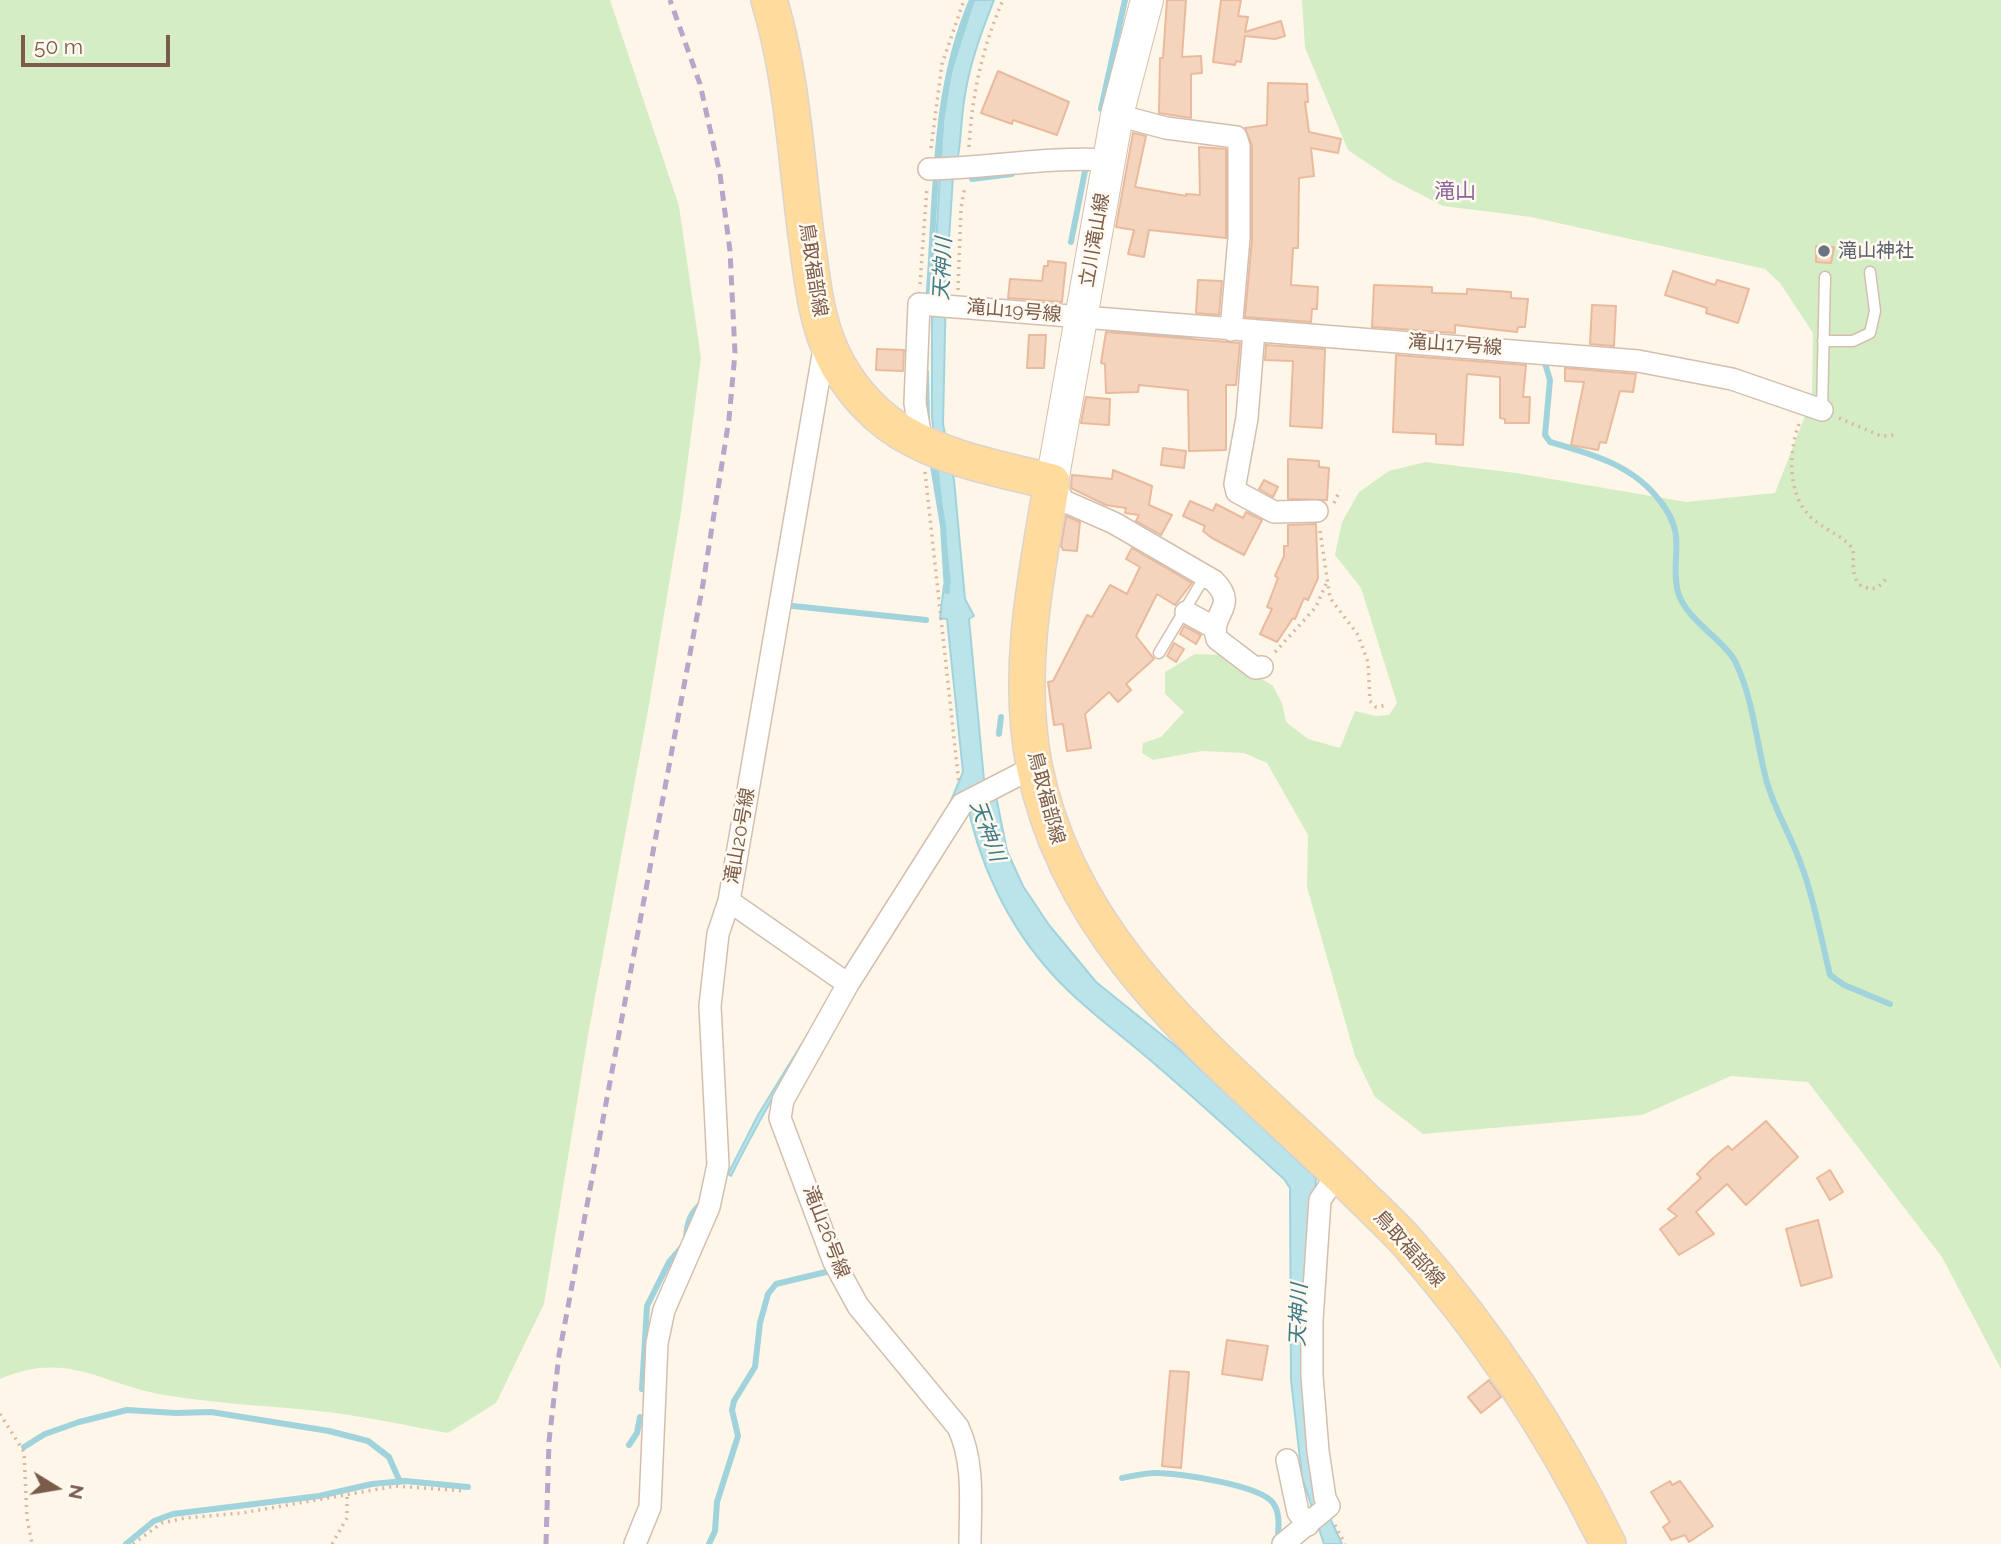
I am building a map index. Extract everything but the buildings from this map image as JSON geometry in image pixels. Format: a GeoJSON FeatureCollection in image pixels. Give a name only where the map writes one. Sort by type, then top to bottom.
{"type":"FeatureCollection","features":[{"type":"Feature","properties":{"kind":"main road","name":"鳥取福部線"},"geometry":{"type":"LineString","coordinates":[[769,0],[784,68],[812,275],[826,339],[844,375],[871,408],[899,430],[936,449],[1052,481],[1027,639],[1027,698],[1034,766],[1049,822],[1068,870],[1103,931],[1170,1013],[1407,1241],[1502,1361],[1575,1475],[1608,1544]]}},
{"type":"Feature","properties":{"kind":"street","name":"立川滝山線"},"geometry":{"type":"LineString","coordinates":[[1052,481],[1109,160],[1147,0]]}},
{"type":"Feature","properties":{"kind":"street"},"geometry":{"type":"LineString","coordinates":[[1118,115],[1166,128],[1236,137],[1239,146],[1239,238],[1231,330]]}},
{"type":"Feature","properties":{"kind":"street"},"geometry":{"type":"LineString","coordinates":[[929,169],[969,169],[1064,157],[1109,160]]}},
{"type":"Feature","properties":{"kind":"street","name":"滝山19号線"},"geometry":{"type":"LineString","coordinates":[[936,449],[915,403],[919,304],[1081,317]]}},
{"type":"Feature","properties":{"kind":"street","name":"滝山17号線"},"geometry":{"type":"LineString","coordinates":[[1081,317],[1638,361],[1732,379],[1814,407]]}},
{"type":"Feature","properties":{"kind":"street"},"geometry":{"type":"LineString","coordinates":[[1254,331],[1247,418],[1235,484],[1237,492],[1274,512],[1317,511]]}},
{"type":"Feature","properties":{"kind":"street","name":"滝山20号線"},"geometry":{"type":"LineString","coordinates":[[826,339],[729,901],[848,984]]}},
{"type":"Feature","properties":{"kind":"street"},"geometry":{"type":"LineString","coordinates":[[1052,481],[1064,501],[1114,523],[1205,576],[1224,591],[1226,601],[1215,628],[1217,639],[1255,668],[1262,667]]}},
{"type":"Feature","properties":{"kind":"street"},"geometry":{"type":"LineString","coordinates":[[1186,612],[1215,628]]}},
{"type":"Feature","properties":{"kind":"street"},"geometry":{"type":"LineString","coordinates":[[848,984],[963,802],[1034,766]]}},
{"type":"Feature","properties":{"kind":"street"},"geometry":{"type":"LineString","coordinates":[[635,1544],[650,1507],[657,1343],[664,1310],[709,1206],[718,1165],[710,1006],[718,934],[729,901]]}},
{"type":"Feature","properties":{"kind":"street","name":"滝山26号線"},"geometry":{"type":"LineString","coordinates":[[848,984],[783,1100],[780,1118],[834,1262],[858,1306],[958,1427],[966,1444],[970,1474],[970,1544]]}},
{"type":"Feature","properties":{"kind":"street"},"geometry":{"type":"LineString","coordinates":[[1316,1518],[1312,1320],[1320,1200],[1338,1173]]}},
{"type":"Feature","properties":{"kind":"street"},"geometry":{"type":"LineString","coordinates":[[1287,1460],[1298,1512],[1316,1518]]}},
{"type":"Feature","properties":{"kind":"street"},"geometry":{"type":"LineString","coordinates":[[1283,1544],[1316,1518]]}},
{"type":"Feature","properties":{"kind":"lane"},"geometry":{"type":"LineString","coordinates":[[1823,341],[1853,341],[1870,333],[1875,311],[1870,272]]}},
{"type":"Feature","properties":{"kind":"lane"},"geometry":{"type":"LineString","coordinates":[[1814,407],[1823,341],[1825,276]]}},
{"type":"Feature","properties":{"kind":"lane"},"geometry":{"type":"LineString","coordinates":[[1159,653],[1186,612],[1205,576]]}},
{"type":"Feature","properties":{"kind":"path"},"geometry":{"type":"LineString","coordinates":[[957,306],[961,208],[969,169],[972,100],[982,56],[1003,0]]}},
{"type":"Feature","properties":{"kind":"path"},"geometry":{"type":"LineString","coordinates":[[1887,578],[1877,588],[1865,588],[1858,583],[1851,570],[1853,549],[1838,535],[1812,519],[1798,496],[1791,473],[1793,453],[1814,407],[1881,436],[1896,435]]}},
{"type":"Feature","properties":{"kind":"path"},"geometry":{"type":"LineString","coordinates":[[936,449],[938,615],[963,802]]}},
{"type":"Feature","properties":{"kind":"path"},"geometry":{"type":"LineString","coordinates":[[1317,511],[1327,582],[1336,609],[1360,639],[1368,662],[1372,706],[1388,705]]}},
{"type":"Feature","properties":{"kind":"path"},"geometry":{"type":"LineString","coordinates":[[1262,667],[1316,607],[1327,582]]}},
{"type":"Feature","properties":{"kind":"path"},"geometry":{"type":"LineString","coordinates":[[0,1414],[24,1452],[27,1518],[32,1544]]}},
{"type":"Feature","properties":{"kind":"path"},"geometry":{"type":"LineString","coordinates":[[133,1544],[162,1523],[408,1485],[466,1491]]}},
{"type":"Feature","properties":{"kind":"path"},"geometry":{"type":"LineString","coordinates":[[332,1544],[346,1518],[347,1495]]}},
{"type":"Feature","properties":{"kind":"green space"},"geometry":{"type":"Polygon","coordinates":[[[0,0],[610,0],[679,206],[701,358],[681,512],[649,705],[588,1035],[544,1304],[496,1403],[448,1433],[328,1412],[164,1395],[65,1368],[24,1371],[0,1379],[0,0]]]}},
{"type":"Feature","properties":{"kind":"green space"},"geometry":{"type":"Polygon","coordinates":[[[1302,0],[2001,0],[2001,1369],[1942,1257],[1808,1082],[1731,1076],[1642,1115],[1423,1134],[1375,1097],[1355,1056],[1307,887],[1308,835],[1267,763],[1244,753],[1202,751],[1153,760],[1142,753],[1143,743],[1161,737],[1184,712],[1165,694],[1165,672],[1195,654],[1225,655],[1273,686],[1282,703],[1286,722],[1308,739],[1340,748],[1355,711],[1376,716],[1389,715],[1397,703],[1361,588],[1335,555],[1342,522],[1359,492],[1389,471],[1425,462],[1516,473],[1686,502],[1775,493],[1812,398],[1813,333],[1780,283],[1765,269],[1531,217],[1443,206],[1391,179],[1348,150],[1305,48],[1302,0]]]}},
{"type":"Feature","properties":{"kind":"water","name":"天神川"},"geometry":{"type":"Polygon","coordinates":[[[974,0],[994,0],[970,71],[953,176],[946,287],[943,424],[954,480],[965,599],[974,616],[969,619],[984,780],[996,796],[1007,851],[1023,886],[1049,925],[1096,982],[1178,1048],[1316,1178],[1313,1222],[1329,1516],[1342,1544],[1324,1544],[1302,1477],[1291,1380],[1290,1188],[1284,1179],[1205,1108],[1078,999],[1037,956],[1009,914],[986,868],[966,796],[813,1030],[731,1176],[728,1174],[758,1115],[950,803],[963,772],[947,619],[940,618],[944,585],[950,583],[932,417],[932,313],[943,122],[950,75],[974,0]]]}},
{"type":"Feature","properties":{"kind":"waterway","name":"天神川"},"geometry":{"type":"LineString","coordinates":[[928,302],[942,111],[949,73],[972,0]]}},
{"type":"Feature","properties":{"kind":"waterway"},"geometry":{"type":"LineString","coordinates":[[1101,109],[1125,0]]}},
{"type":"Feature","properties":{"kind":"waterway"},"geometry":{"type":"LineString","coordinates":[[1071,242],[1086,166],[1081,166]]}},
{"type":"Feature","properties":{"kind":"waterway"},"geometry":{"type":"LineString","coordinates":[[972,179],[1012,174]]}},
{"type":"Feature","properties":{"kind":"waterway"},"geometry":{"type":"LineString","coordinates":[[1113,330],[1184,337],[1191,335]]}},
{"type":"Feature","properties":{"kind":"waterway"},"geometry":{"type":"LineString","coordinates":[[1544,360],[1550,380],[1545,435],[1550,442],[1611,462],[1637,478],[1669,514],[1676,537],[1678,592],[1688,611],[1730,653],[1741,675],[1766,779],[1807,880],[1830,975],[1844,985],[1890,1004]]}},
{"type":"Feature","properties":{"kind":"waterway"},"geometry":{"type":"LineString","coordinates":[[926,372],[927,418]]}},
{"type":"Feature","properties":{"kind":"waterway"},"geometry":{"type":"LineString","coordinates":[[932,460],[943,526],[947,591]]}},
{"type":"Feature","properties":{"kind":"waterway"},"geometry":{"type":"LineString","coordinates":[[793,606],[926,620]]}},
{"type":"Feature","properties":{"kind":"waterway"},"geometry":{"type":"LineString","coordinates":[[999,734],[1001,717]]}},
{"type":"Feature","properties":{"kind":"waterway"},"geometry":{"type":"LineString","coordinates":[[686,1238],[690,1217],[703,1202]]}},
{"type":"Feature","properties":{"kind":"waterway"},"geometry":{"type":"LineString","coordinates":[[642,1389],[647,1306],[669,1262],[682,1247]]}},
{"type":"Feature","properties":{"kind":"waterway"},"geometry":{"type":"LineString","coordinates":[[709,1544],[715,1531],[717,1502],[738,1436],[732,1410],[734,1401],[755,1367],[760,1323],[768,1294],[776,1284],[826,1272]]}},
{"type":"Feature","properties":{"kind":"waterway"},"geometry":{"type":"LineString","coordinates":[[24,1447],[45,1434],[127,1410],[211,1412],[329,1431],[368,1441],[389,1457],[400,1482]]}},
{"type":"Feature","properties":{"kind":"waterway"},"geometry":{"type":"LineString","coordinates":[[629,1445],[637,1433],[640,1417]]}},
{"type":"Feature","properties":{"kind":"waterway"},"geometry":{"type":"LineString","coordinates":[[1122,1478],[1150,1473],[1170,1474],[1202,1478],[1253,1491],[1276,1507],[1279,1521],[1278,1540]]}},
{"type":"Feature","properties":{"kind":"waterway"},"geometry":{"type":"LineString","coordinates":[[126,1544],[154,1521],[173,1514],[319,1496],[372,1484],[405,1481],[468,1487]]}},
{"type":"Feature","properties":{"kind":"railway"},"geometry":{"type":"LineString","coordinates":[[546,1544],[549,1441],[559,1355],[703,584],[729,419],[735,353],[730,251],[720,174],[700,84],[670,0]]}},
{"type":"Feature","properties":{"kind":"place","name":"滝山神社"},"geometry":{"type":"Point","coordinates":[1824,251]}},
{"type":"Feature","properties":{"kind":"district","name":"滝山"},"geometry":{"type":"Point","coordinates":[1455,192]}}]}
